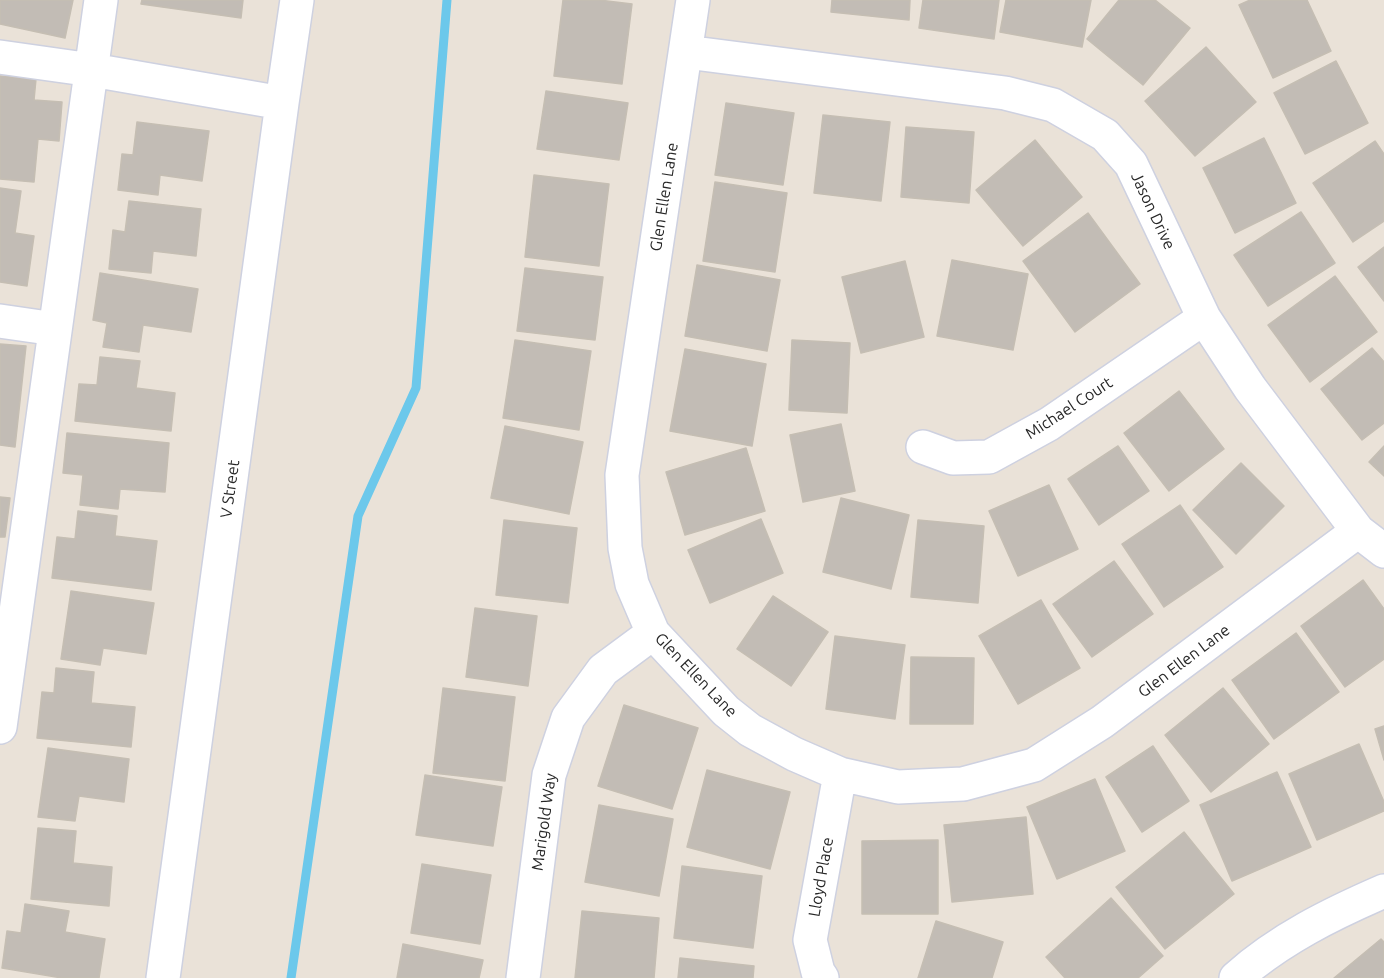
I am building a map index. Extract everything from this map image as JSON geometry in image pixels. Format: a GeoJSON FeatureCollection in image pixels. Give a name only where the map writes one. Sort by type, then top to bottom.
{"type":"FeatureCollection","features":[{"type":"Feature","properties":{"kind":"street"},"geometry":{"type":"LineString","coordinates":[[0,727],[9,591],[55,328],[101,0]]}},
{"type":"Feature","properties":{"kind":"street","name":"V Street"},"geometry":{"type":"LineString","coordinates":[[164,978],[297,0]]}},
{"type":"Feature","properties":{"kind":"street","name":"Glen Ellen Lane"},"geometry":{"type":"LineString","coordinates":[[693,0],[622,475],[625,548],[632,584],[653,633],[726,711],[750,730],[794,754],[840,774],[898,787],[963,784],[1034,765],[1102,722],[1358,531]]}},
{"type":"Feature","properties":{"kind":"street","name":"Jason Drive"},"geometry":{"type":"LineString","coordinates":[[686,52],[1005,93],[1053,105],[1105,135],[1131,164],[1204,318],[1250,388],[1358,531],[1384,551]]}},
{"type":"Feature","properties":{"kind":"street"},"geometry":{"type":"LineString","coordinates":[[0,57],[92,70],[282,103]]}},
{"type":"Feature","properties":{"kind":"street","name":"Michael Court"},"geometry":{"type":"LineString","coordinates":[[923,447],[953,458],[989,457],[1049,424],[1204,318]]}},
{"type":"Feature","properties":{"kind":"street"},"geometry":{"type":"LineString","coordinates":[[0,321],[55,328]]}},
{"type":"Feature","properties":{"kind":"street","name":"Marigold Way"},"geometry":{"type":"LineString","coordinates":[[523,978],[549,775],[568,718],[603,670],[653,633]]}},
{"type":"Feature","properties":{"kind":"street","name":"Lloyd Place"},"geometry":{"type":"LineString","coordinates":[[822,978],[818,972],[810,940],[840,774]]}},
{"type":"Feature","properties":{"kind":"street"},"geometry":{"type":"LineString","coordinates":[[1236,978],[1290,937],[1337,911],[1384,891]]}},
{"type":"Feature","properties":{"kind":"building"},"geometry":{"type":"Polygon","coordinates":[[[0,0],[73,0],[65,38],[0,24],[0,0]]]}},
{"type":"Feature","properties":{"kind":"building"},"geometry":{"type":"Polygon","coordinates":[[[142,0],[243,0],[241,18],[141,4],[142,0]]]}},
{"type":"Feature","properties":{"kind":"building"},"geometry":{"type":"Polygon","coordinates":[[[563,0],[599,0],[632,4],[622,84],[554,76],[563,0]]]}},
{"type":"Feature","properties":{"kind":"building"},"geometry":{"type":"Polygon","coordinates":[[[832,0],[910,0],[909,20],[831,12],[832,0]]]}},
{"type":"Feature","properties":{"kind":"building"},"geometry":{"type":"Polygon","coordinates":[[[923,0],[999,0],[994,39],[919,28],[923,0]]]}},
{"type":"Feature","properties":{"kind":"building"},"geometry":{"type":"Polygon","coordinates":[[[1006,0],[1091,0],[1082,47],[1000,32],[1006,0]]]}},
{"type":"Feature","properties":{"kind":"building"},"geometry":{"type":"Polygon","coordinates":[[[1119,0],[1155,0],[1190,28],[1143,85],[1087,39],[1119,0]]]}},
{"type":"Feature","properties":{"kind":"building"},"geometry":{"type":"Polygon","coordinates":[[[1250,0],[1307,0],[1331,51],[1273,78],[1239,5],[1250,0]]]}},
{"type":"Feature","properties":{"kind":"building"},"geometry":{"type":"Polygon","coordinates":[[[1206,47],[1256,102],[1195,156],[1145,101],[1206,47]]]}},
{"type":"Feature","properties":{"kind":"building"},"geometry":{"type":"Polygon","coordinates":[[[1336,61],[1368,123],[1305,154],[1274,93],[1336,61]]]}},
{"type":"Feature","properties":{"kind":"building"},"geometry":{"type":"Polygon","coordinates":[[[0,76],[36,79],[34,100],[62,102],[59,141],[38,139],[34,182],[0,179],[0,76]]]}},
{"type":"Feature","properties":{"kind":"building"},"geometry":{"type":"Polygon","coordinates":[[[546,91],[628,103],[619,160],[537,149],[546,91]]]}},
{"type":"Feature","properties":{"kind":"building"},"geometry":{"type":"Polygon","coordinates":[[[726,103],[794,113],[783,185],[715,175],[726,103]]]}},
{"type":"Feature","properties":{"kind":"building"},"geometry":{"type":"Polygon","coordinates":[[[823,115],[890,122],[881,201],[814,193],[823,115]]]}},
{"type":"Feature","properties":{"kind":"building"},"geometry":{"type":"Polygon","coordinates":[[[137,122],[209,131],[202,181],[160,175],[158,195],[118,190],[122,154],[133,155],[137,122]]]}},
{"type":"Feature","properties":{"kind":"building"},"geometry":{"type":"Polygon","coordinates":[[[906,127],[974,132],[969,203],[901,197],[906,127]]]}},
{"type":"Feature","properties":{"kind":"building"},"geometry":{"type":"Polygon","coordinates":[[[1264,138],[1296,203],[1235,233],[1203,168],[1264,138]]]}},
{"type":"Feature","properties":{"kind":"building"},"geometry":{"type":"Polygon","coordinates":[[[1035,140],[1082,197],[1023,246],[976,190],[1035,140]]]}},
{"type":"Feature","properties":{"kind":"building"},"geometry":{"type":"Polygon","coordinates":[[[1375,141],[1384,154],[1384,221],[1353,242],[1313,183],[1375,141]]]}},
{"type":"Feature","properties":{"kind":"building"},"geometry":{"type":"Polygon","coordinates":[[[534,175],[609,184],[599,266],[525,257],[534,175]]]}},
{"type":"Feature","properties":{"kind":"building"},"geometry":{"type":"Polygon","coordinates":[[[715,182],[787,193],[775,272],[703,261],[715,182]]]}},
{"type":"Feature","properties":{"kind":"building"},"geometry":{"type":"Polygon","coordinates":[[[0,188],[21,191],[15,233],[34,236],[27,286],[0,282],[0,188]]]}},
{"type":"Feature","properties":{"kind":"building"},"geometry":{"type":"Polygon","coordinates":[[[129,201],[201,209],[196,256],[153,251],[151,273],[109,269],[113,230],[125,232],[129,201]]]}},
{"type":"Feature","properties":{"kind":"building"},"geometry":{"type":"Polygon","coordinates":[[[1301,212],[1335,263],[1268,306],[1234,255],[1301,212]]]}},
{"type":"Feature","properties":{"kind":"building"},"geometry":{"type":"Polygon","coordinates":[[[1088,213],[1140,284],[1075,332],[1023,261],[1088,213]]]}},
{"type":"Feature","properties":{"kind":"building"},"geometry":{"type":"Polygon","coordinates":[[[1384,247],[1384,301],[1358,267],[1384,247]]]}},
{"type":"Feature","properties":{"kind":"building"},"geometry":{"type":"Polygon","coordinates":[[[952,260],[1028,274],[1013,350],[937,336],[952,260]]]}},
{"type":"Feature","properties":{"kind":"building"},"geometry":{"type":"Polygon","coordinates":[[[905,261],[924,337],[861,353],[842,277],[905,261]]]}},
{"type":"Feature","properties":{"kind":"building"},"geometry":{"type":"Polygon","coordinates":[[[697,265],[780,280],[767,351],[685,336],[697,265]]]}},
{"type":"Feature","properties":{"kind":"building"},"geometry":{"type":"Polygon","coordinates":[[[525,268],[603,277],[595,340],[517,331],[525,268]]]}},
{"type":"Feature","properties":{"kind":"building"},"geometry":{"type":"Polygon","coordinates":[[[100,273],[198,289],[191,332],[143,325],[139,352],[103,347],[107,323],[93,320],[100,273]]]}},
{"type":"Feature","properties":{"kind":"building"},"geometry":{"type":"Polygon","coordinates":[[[1335,276],[1377,332],[1310,382],[1268,325],[1335,276]]]}},
{"type":"Feature","properties":{"kind":"building"},"geometry":{"type":"Polygon","coordinates":[[[515,340],[591,351],[579,430],[503,418],[515,340]]]}},
{"type":"Feature","properties":{"kind":"building"},"geometry":{"type":"Polygon","coordinates":[[[792,340],[850,343],[847,413],[789,410],[792,340]]]}},
{"type":"Feature","properties":{"kind":"building"},"geometry":{"type":"Polygon","coordinates":[[[0,344],[26,346],[15,447],[0,445],[0,344]]]}},
{"type":"Feature","properties":{"kind":"building"},"geometry":{"type":"Polygon","coordinates":[[[1372,348],[1384,362],[1384,423],[1362,440],[1321,389],[1372,348]]]}},
{"type":"Feature","properties":{"kind":"building"},"geometry":{"type":"Polygon","coordinates":[[[685,349],[766,364],[752,446],[670,431],[685,349]]]}},
{"type":"Feature","properties":{"kind":"building"},"geometry":{"type":"Polygon","coordinates":[[[100,357],[140,361],[136,388],[175,393],[171,431],[75,421],[79,384],[97,385],[100,357]]]}},
{"type":"Feature","properties":{"kind":"building"},"geometry":{"type":"Polygon","coordinates":[[[1179,391],[1224,449],[1169,491],[1124,433],[1179,391]]]}},
{"type":"Feature","properties":{"kind":"building"},"geometry":{"type":"Polygon","coordinates":[[[841,424],[855,491],[803,502],[790,435],[841,424]]]}},
{"type":"Feature","properties":{"kind":"building"},"geometry":{"type":"Polygon","coordinates":[[[505,426],[583,442],[569,514],[491,498],[505,426]]]}},
{"type":"Feature","properties":{"kind":"building"},"geometry":{"type":"Polygon","coordinates":[[[67,433],[169,443],[165,492],[120,489],[118,509],[80,505],[83,475],[63,473],[67,433]]]}},
{"type":"Feature","properties":{"kind":"building"},"geometry":{"type":"Polygon","coordinates":[[[1118,446],[1149,491],[1099,525],[1068,479],[1118,446]]]}},
{"type":"Feature","properties":{"kind":"building"},"geometry":{"type":"Polygon","coordinates":[[[1384,446],[1384,476],[1369,462],[1384,446]]]}},
{"type":"Feature","properties":{"kind":"building"},"geometry":{"type":"Polygon","coordinates":[[[746,448],[765,511],[685,535],[666,472],[746,448]]]}},
{"type":"Feature","properties":{"kind":"building"},"geometry":{"type":"Polygon","coordinates":[[[1241,463],[1284,506],[1236,554],[1193,510],[1241,463]]]}},
{"type":"Feature","properties":{"kind":"building"},"geometry":{"type":"Polygon","coordinates":[[[1049,485],[1078,549],[1018,576],[989,511],[1049,485]]]}},
{"type":"Feature","properties":{"kind":"building"},"geometry":{"type":"Polygon","coordinates":[[[0,497],[10,498],[5,537],[0,537],[0,497]]]}},
{"type":"Feature","properties":{"kind":"building"},"geometry":{"type":"Polygon","coordinates":[[[841,498],[909,515],[891,589],[823,572],[841,498]]]}},
{"type":"Feature","properties":{"kind":"building"},"geometry":{"type":"Polygon","coordinates":[[[1180,505],[1223,567],[1164,607],[1122,544],[1180,505]]]}},
{"type":"Feature","properties":{"kind":"building"},"geometry":{"type":"Polygon","coordinates":[[[78,511],[117,516],[115,536],[157,541],[151,590],[52,578],[57,537],[75,539],[78,511]]]}},
{"type":"Feature","properties":{"kind":"building"},"geometry":{"type":"Polygon","coordinates":[[[761,519],[783,573],[710,603],[688,550],[761,519]]]}},
{"type":"Feature","properties":{"kind":"building"},"geometry":{"type":"Polygon","coordinates":[[[504,520],[577,528],[568,603],[496,595],[504,520]]]}},
{"type":"Feature","properties":{"kind":"building"},"geometry":{"type":"Polygon","coordinates":[[[918,520],[984,526],[978,603],[911,597],[918,520]]]}},
{"type":"Feature","properties":{"kind":"building"},"geometry":{"type":"Polygon","coordinates":[[[1114,561],[1153,614],[1092,657],[1053,604],[1114,561]]]}},
{"type":"Feature","properties":{"kind":"building"},"geometry":{"type":"Polygon","coordinates":[[[1363,580],[1384,609],[1384,659],[1345,687],[1301,626],[1363,580]]]}},
{"type":"Feature","properties":{"kind":"building"},"geometry":{"type":"Polygon","coordinates":[[[71,591],[154,603],[146,654],[103,648],[100,665],[61,659],[71,591]]]}},
{"type":"Feature","properties":{"kind":"building"},"geometry":{"type":"Polygon","coordinates":[[[773,596],[828,632],[791,686],[737,649],[773,596]]]}},
{"type":"Feature","properties":{"kind":"building"},"geometry":{"type":"Polygon","coordinates":[[[1041,600],[1080,668],[1018,704],[979,636],[1041,600]]]}},
{"type":"Feature","properties":{"kind":"building"},"geometry":{"type":"Polygon","coordinates":[[[475,608],[537,616],[528,686],[466,677],[475,608]]]}},
{"type":"Feature","properties":{"kind":"building"},"geometry":{"type":"Polygon","coordinates":[[[1296,633],[1339,692],[1274,739],[1232,680],[1296,633]]]}},
{"type":"Feature","properties":{"kind":"building"},"geometry":{"type":"Polygon","coordinates":[[[835,636],[905,645],[895,719],[826,709],[835,636]]]}},
{"type":"Feature","properties":{"kind":"building"},"geometry":{"type":"Polygon","coordinates":[[[911,657],[974,658],[973,724],[910,724],[911,657]]]}},
{"type":"Feature","properties":{"kind":"building"},"geometry":{"type":"Polygon","coordinates":[[[56,668],[94,672],[91,703],[135,707],[131,747],[37,738],[42,692],[54,693],[56,668]]]}},
{"type":"Feature","properties":{"kind":"building"},"geometry":{"type":"Polygon","coordinates":[[[443,688],[515,697],[505,781],[433,773],[443,688]]]}},
{"type":"Feature","properties":{"kind":"building"},"geometry":{"type":"Polygon","coordinates":[[[1223,688],[1269,744],[1211,792],[1165,735],[1223,688]]]}},
{"type":"Feature","properties":{"kind":"building"},"geometry":{"type":"Polygon","coordinates":[[[624,705],[698,728],[672,809],[598,786],[624,705]]]}},
{"type":"Feature","properties":{"kind":"building"},"geometry":{"type":"Polygon","coordinates":[[[1384,726],[1384,760],[1375,729],[1384,726]]]}},
{"type":"Feature","properties":{"kind":"building"},"geometry":{"type":"Polygon","coordinates":[[[1359,744],[1384,802],[1384,811],[1317,840],[1289,774],[1359,744]]]}},
{"type":"Feature","properties":{"kind":"building"},"geometry":{"type":"Polygon","coordinates":[[[1153,746],[1189,801],[1142,832],[1106,777],[1153,746]]]}},
{"type":"Feature","properties":{"kind":"building"},"geometry":{"type":"Polygon","coordinates":[[[48,748],[129,759],[124,802],[79,796],[75,821],[38,817],[48,748]]]}},
{"type":"Feature","properties":{"kind":"building"},"geometry":{"type":"Polygon","coordinates":[[[707,770],[790,792],[770,869],[687,847],[707,770]]]}},
{"type":"Feature","properties":{"kind":"building"},"geometry":{"type":"Polygon","coordinates":[[[1277,772],[1311,847],[1232,881],[1200,805],[1277,772]]]}},
{"type":"Feature","properties":{"kind":"building"},"geometry":{"type":"Polygon","coordinates":[[[425,775],[502,787],[493,846],[416,835],[425,775]]]}},
{"type":"Feature","properties":{"kind":"building"},"geometry":{"type":"Polygon","coordinates":[[[1095,779],[1125,851],[1057,879],[1027,807],[1095,779]]]}},
{"type":"Feature","properties":{"kind":"building"},"geometry":{"type":"Polygon","coordinates":[[[599,805],[673,819],[659,896],[585,882],[599,805]]]}},
{"type":"Feature","properties":{"kind":"building"},"geometry":{"type":"Polygon","coordinates":[[[1026,817],[1033,894],[952,902],[944,825],[1026,817]]]}},
{"type":"Feature","properties":{"kind":"building"},"geometry":{"type":"Polygon","coordinates":[[[38,828],[76,831],[73,863],[112,867],[109,906],[31,899],[38,828]]]}},
{"type":"Feature","properties":{"kind":"building"},"geometry":{"type":"Polygon","coordinates":[[[1184,832],[1234,894],[1165,949],[1116,887],[1184,832]]]}},
{"type":"Feature","properties":{"kind":"building"},"geometry":{"type":"Polygon","coordinates":[[[938,840],[938,914],[862,914],[862,841],[938,840]]]}},
{"type":"Feature","properties":{"kind":"building"},"geometry":{"type":"Polygon","coordinates":[[[422,864],[491,875],[480,944],[411,933],[422,864]]]}},
{"type":"Feature","properties":{"kind":"building"},"geometry":{"type":"Polygon","coordinates":[[[682,866],[762,876],[753,948],[674,938],[682,866]]]}},
{"type":"Feature","properties":{"kind":"building"},"geometry":{"type":"Polygon","coordinates":[[[1111,898],[1163,956],[1138,978],[1065,978],[1046,957],[1111,898]]]}},
{"type":"Feature","properties":{"kind":"building"},"geometry":{"type":"Polygon","coordinates":[[[25,904],[69,911],[65,932],[105,939],[99,978],[62,978],[2,968],[7,931],[21,933],[25,904]]]}},
{"type":"Feature","properties":{"kind":"building"},"geometry":{"type":"Polygon","coordinates":[[[582,911],[659,918],[654,978],[575,978],[582,911]]]}},
{"type":"Feature","properties":{"kind":"building"},"geometry":{"type":"Polygon","coordinates":[[[936,921],[1003,942],[992,978],[918,978],[936,921]]]}},
{"type":"Feature","properties":{"kind":"building"},"geometry":{"type":"Polygon","coordinates":[[[1381,939],[1384,942],[1384,978],[1334,978],[1381,939]]]}},
{"type":"Feature","properties":{"kind":"building"},"geometry":{"type":"Polygon","coordinates":[[[403,944],[483,960],[479,978],[397,978],[403,944]]]}},
{"type":"Feature","properties":{"kind":"building"},"geometry":{"type":"Polygon","coordinates":[[[680,958],[754,966],[753,978],[678,978],[680,958]]]}},
{"type":"Feature","properties":{"kind":"waterway"},"geometry":{"type":"LineString","coordinates":[[291,978],[358,516],[416,388],[447,0]]}}]}
